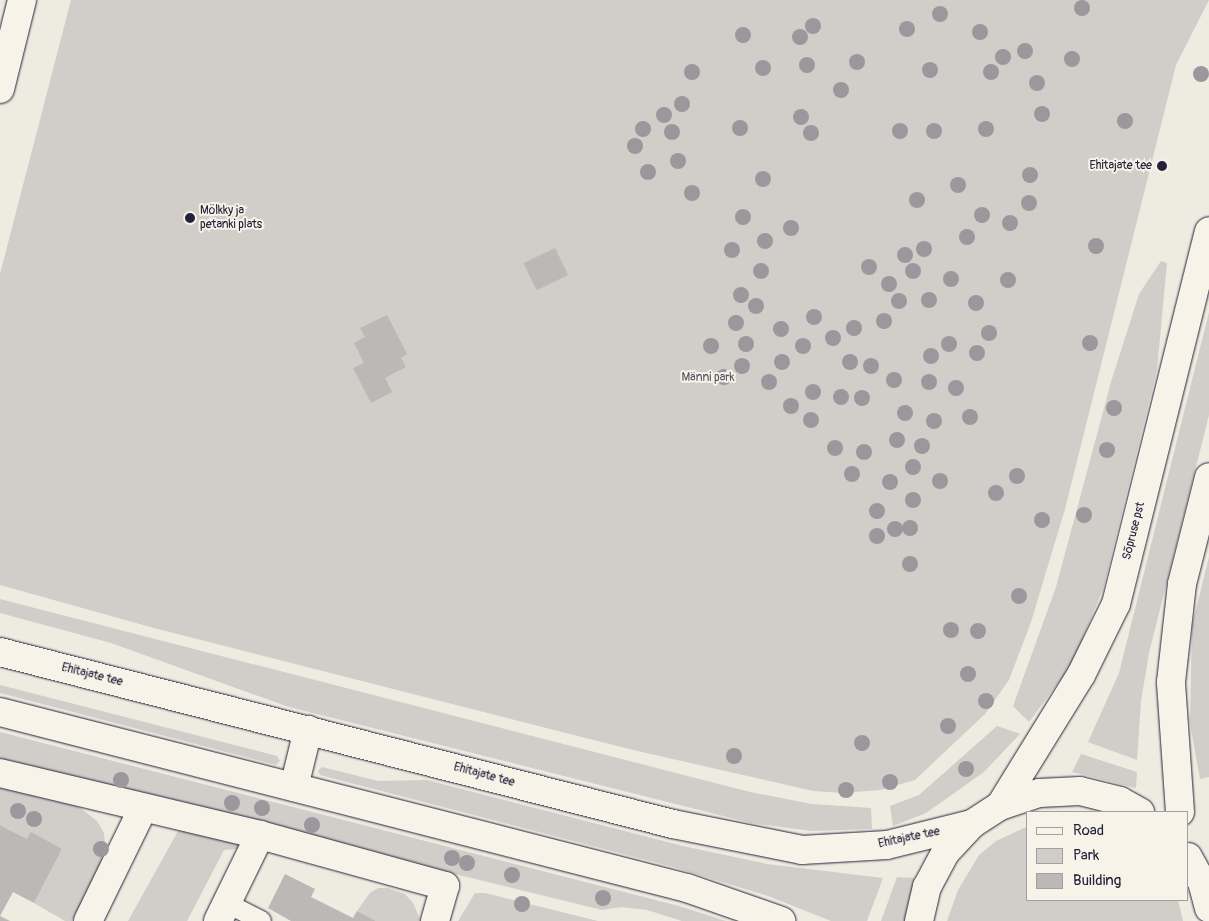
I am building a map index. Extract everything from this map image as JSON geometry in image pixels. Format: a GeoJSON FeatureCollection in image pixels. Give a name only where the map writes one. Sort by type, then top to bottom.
{"type":"FeatureCollection","features":[{"type":"Feature","properties":{"kind":"main road"},"geometry":{"type":"LineString","coordinates":[[0,89],[22,0]]}},
{"type":"Feature","properties":{"kind":"main road","name":"Sõpruse pst"},"geometry":{"type":"LineString","coordinates":[[1000,806],[1081,675],[1116,604],[1209,231]]}},
{"type":"Feature","properties":{"kind":"main road"},"geometry":{"type":"LineString","coordinates":[[1180,811],[1171,682],[1182,584],[1209,477]]}},
{"type":"Feature","properties":{"kind":"main road","name":"Ehitajate tee"},"geometry":{"type":"LineString","coordinates":[[4,651],[673,824],[802,850],[887,845],[972,824]]}},
{"type":"Feature","properties":{"kind":"main road"},"geometry":{"type":"LineString","coordinates":[[0,712],[687,888],[781,921]]}},
{"type":"Feature","properties":{"kind":"main road"},"geometry":{"type":"LineString","coordinates":[[294,787],[308,730]]}},
{"type":"Feature","properties":{"kind":"main road"},"geometry":{"type":"LineString","coordinates":[[0,773],[260,835],[445,886],[435,921]]}},
{"type":"Feature","properties":{"kind":"main road"},"geometry":{"type":"LineString","coordinates":[[919,921],[927,887],[941,861],[972,824],[1000,806],[1038,793],[1080,791],[1120,801],[1138,811]]}},
{"type":"Feature","properties":{"kind":"main road"},"geometry":{"type":"LineString","coordinates":[[88,921],[143,808]]}},
{"type":"Feature","properties":{"kind":"main road"},"geometry":{"type":"LineString","coordinates":[[223,912],[260,835]]}},
{"type":"Feature","properties":{"kind":"main road"},"geometry":{"type":"LineString","coordinates":[[1189,859],[1206,886],[1209,908]]}},
{"type":"Feature","properties":{"kind":"lane"},"geometry":{"type":"LineString","coordinates":[[223,912],[262,920]]}},
{"type":"Feature","properties":{"kind":"green space","name":"Männi park"},"geometry":{"type":"Polygon","coordinates":[[[71,0],[1209,0],[1176,65],[1065,509],[1031,622],[1009,680],[985,714],[915,780],[880,790],[842,793],[813,791],[629,749],[154,628],[0,585],[0,274],[71,0]]]}},
{"type":"Feature","properties":{"kind":"green space"},"geometry":{"type":"Polygon","coordinates":[[[1161,261],[1167,263],[1157,370],[1103,589],[1072,664],[1029,722],[1013,706],[1056,587],[1111,382],[1139,294],[1161,261]]]}},
{"type":"Feature","properties":{"kind":"green space"},"geometry":{"type":"Polygon","coordinates":[[[1209,312],[1209,415],[1149,653],[1141,701],[1137,760],[1088,742],[1119,673],[1209,312]]]}},
{"type":"Feature","properties":{"kind":"green space"},"geometry":{"type":"Polygon","coordinates":[[[1209,557],[1209,777],[1200,779],[1190,724],[1192,625],[1209,557]]]}},
{"type":"Feature","properties":{"kind":"green space"},"geometry":{"type":"Polygon","coordinates":[[[0,599],[750,792],[812,804],[871,808],[872,829],[811,831],[751,823],[289,707],[111,643],[0,613],[0,599]]]}},
{"type":"Feature","properties":{"kind":"green space"},"geometry":{"type":"Polygon","coordinates":[[[0,685],[277,756],[280,761],[276,765],[0,693],[0,685]]]}},
{"type":"Feature","properties":{"kind":"green space"},"geometry":{"type":"Polygon","coordinates":[[[997,726],[1020,734],[984,772],[926,813],[893,826],[890,806],[919,795],[997,726]]]}},
{"type":"Feature","properties":{"kind":"green space"},"geometry":{"type":"Polygon","coordinates":[[[0,732],[679,906],[726,921],[682,921],[647,910],[621,907],[602,910],[0,762],[0,732]]]}},
{"type":"Feature","properties":{"kind":"green space"},"geometry":{"type":"Polygon","coordinates":[[[1081,754],[1137,772],[1136,788],[1072,772],[1081,754]]]}},
{"type":"Feature","properties":{"kind":"green space"},"geometry":{"type":"Polygon","coordinates":[[[322,767],[378,781],[427,780],[683,846],[767,864],[883,878],[867,921],[831,921],[768,896],[673,867],[320,775],[318,771],[322,767]]]}},
{"type":"Feature","properties":{"kind":"green space"},"geometry":{"type":"Polygon","coordinates":[[[0,787],[79,807],[97,821],[104,833],[106,855],[72,921],[65,921],[34,903],[62,849],[31,833],[27,839],[0,825],[0,787]]]}},
{"type":"Feature","properties":{"kind":"green space"},"geometry":{"type":"Polygon","coordinates":[[[182,824],[242,840],[237,849],[224,850],[187,921],[128,921],[182,824]]]}},
{"type":"Feature","properties":{"kind":"green space"},"geometry":{"type":"Polygon","coordinates":[[[1026,827],[1026,901],[1178,901],[1183,921],[947,921],[958,890],[979,855],[996,841],[1026,827]]]}},
{"type":"Feature","properties":{"kind":"green space"},"geometry":{"type":"Polygon","coordinates":[[[897,877],[914,878],[906,921],[881,921],[897,877]]]}},
{"type":"Feature","properties":{"kind":"green space"},"geometry":{"type":"Polygon","coordinates":[[[378,888],[388,888],[405,894],[413,903],[421,921],[376,921],[357,911],[370,893],[378,888]]]}},
{"type":"Feature","properties":{"kind":"green space"},"geometry":{"type":"Polygon","coordinates":[[[475,893],[485,893],[598,921],[458,921],[475,893]]]}},
{"type":"Feature","properties":{"kind":"building"},"geometry":{"type":"Polygon","coordinates":[[[555,248],[568,275],[537,290],[524,263],[555,248]]]}},
{"type":"Feature","properties":{"kind":"building"},"geometry":{"type":"Polygon","coordinates":[[[387,315],[407,354],[401,358],[406,367],[385,378],[392,392],[371,403],[353,368],[364,363],[354,343],[365,337],[360,328],[387,315]]]}},
{"type":"Feature","properties":{"kind":"building"},"geometry":{"type":"Polygon","coordinates":[[[0,825],[27,839],[31,832],[62,849],[34,903],[13,892],[0,916],[0,825]]]}},
{"type":"Feature","properties":{"kind":"building"},"geometry":{"type":"Polygon","coordinates":[[[285,874],[315,889],[311,897],[353,918],[357,911],[376,921],[291,921],[268,908],[285,874]]]}},
{"type":"Feature","properties":{"kind":"building"},"geometry":{"type":"Polygon","coordinates":[[[0,916],[10,921],[0,921],[0,916]]]}},
{"type":"Feature","properties":{"kind":"place","name":"Ehitajate tee"},"geometry":{"type":"Point","coordinates":[1162,166]}},
{"type":"Feature","properties":{"kind":"place","name":"Mölkky ja petanki plats"},"geometry":{"type":"Point","coordinates":[190,218]}}]}
